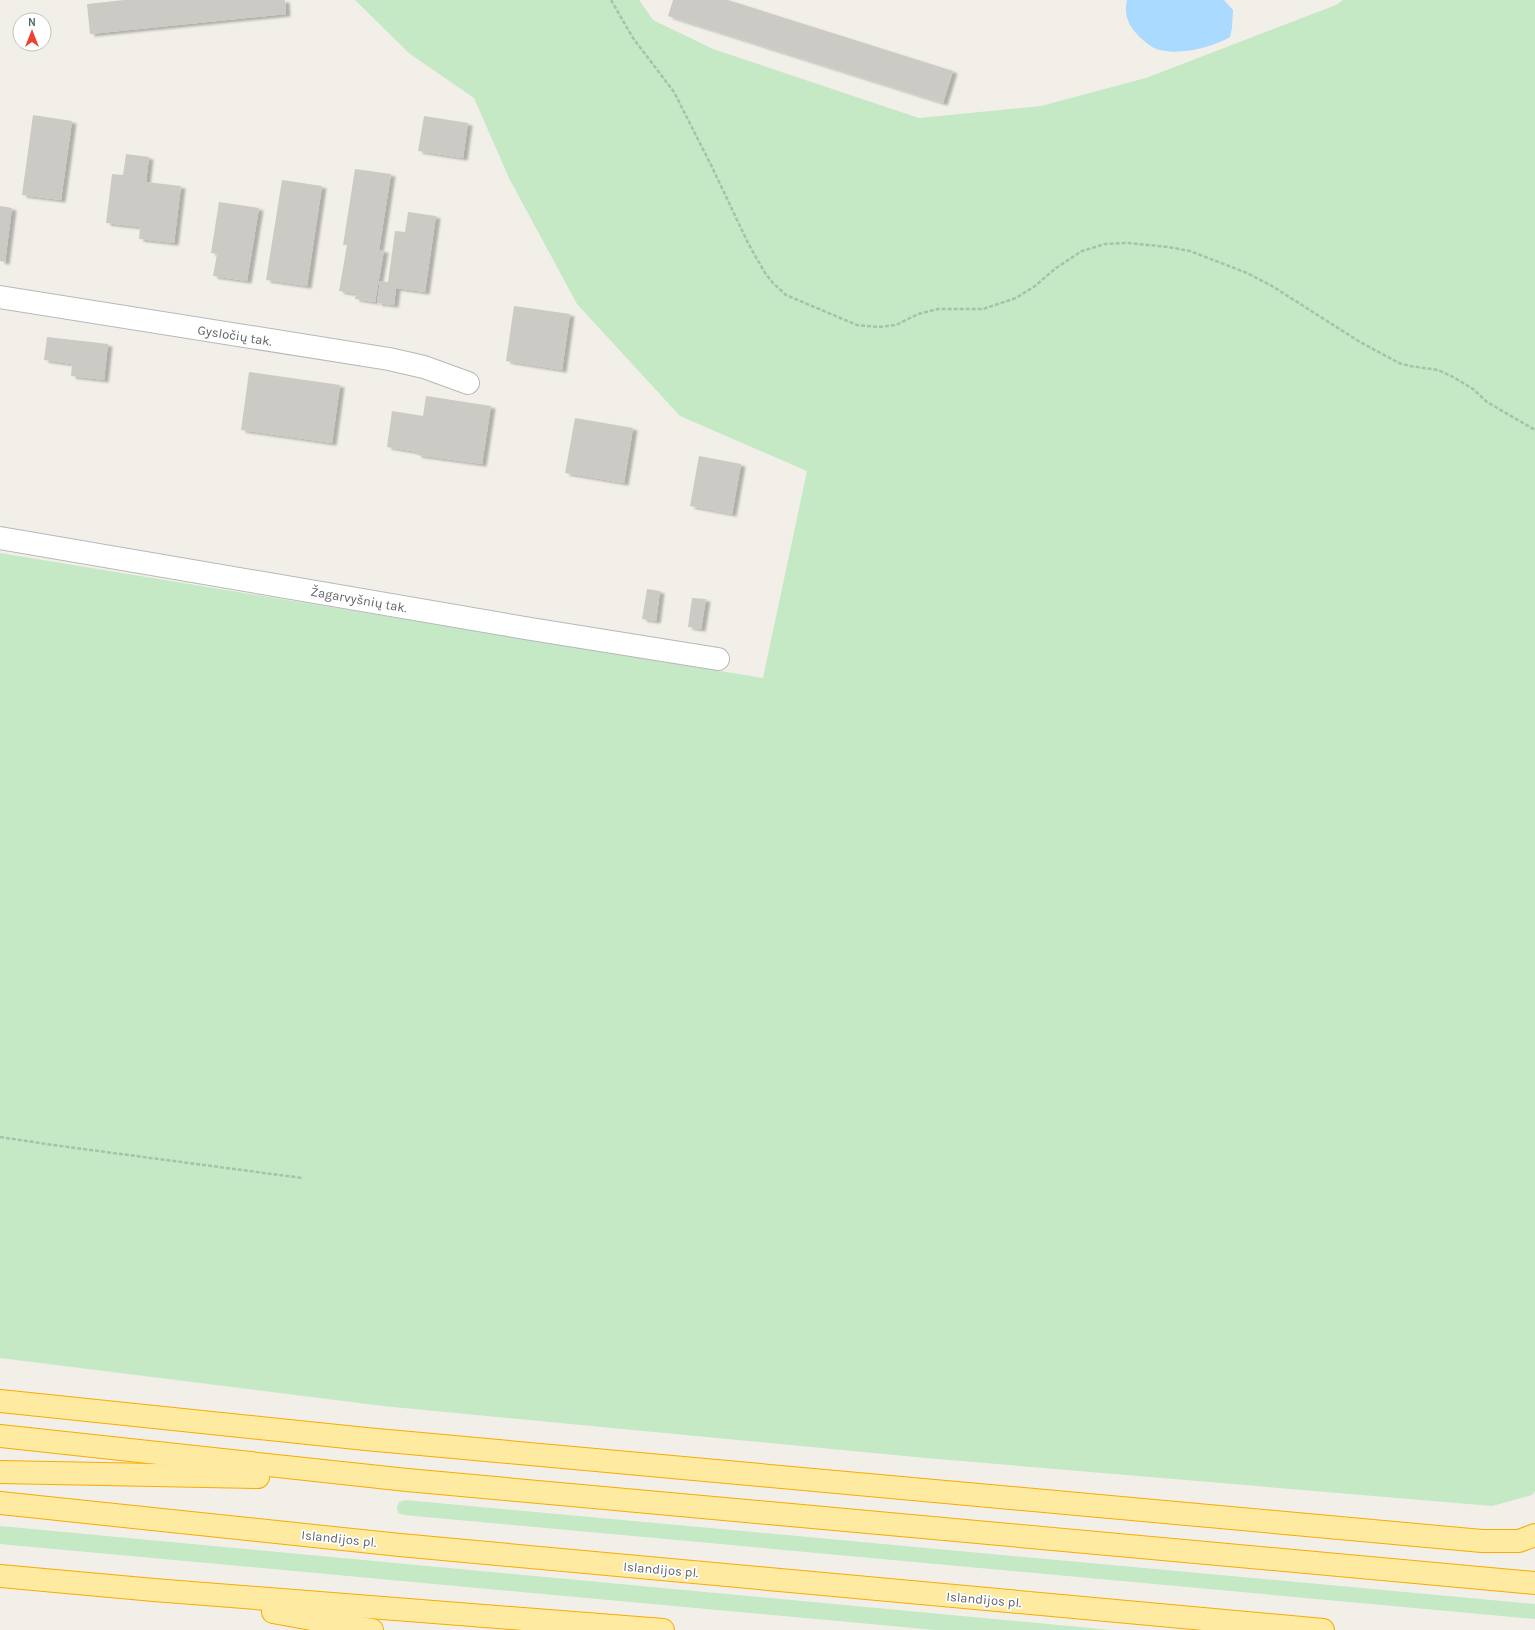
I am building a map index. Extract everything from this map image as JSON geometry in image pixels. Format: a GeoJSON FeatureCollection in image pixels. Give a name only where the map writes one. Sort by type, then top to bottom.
{"type":"FeatureCollection","features":[{"type":"Feature","properties":{"kind":"highway"},"geometry":{"type":"LineString","coordinates":[[0,1401],[366,1440],[1482,1541],[1519,1541],[1535,1536]]}},
{"type":"Feature","properties":{"kind":"highway"},"geometry":{"type":"LineString","coordinates":[[0,1436],[407,1480],[1535,1582]]}},
{"type":"Feature","properties":{"kind":"highway"},"geometry":{"type":"LineString","coordinates":[[0,1472],[407,1480]]}},
{"type":"Feature","properties":{"kind":"highway","name":"Islandijos pl."},"geometry":{"type":"LineString","coordinates":[[0,1503],[400,1545],[1323,1630]]}},
{"type":"Feature","properties":{"kind":"highway"},"geometry":{"type":"LineString","coordinates":[[0,1576],[154,1590],[663,1630]]}},
{"type":"Feature","properties":{"kind":"highway"},"geometry":{"type":"LineString","coordinates":[[154,1590],[367,1630],[437,1612]]}},
{"type":"Feature","properties":{"kind":"street","name":"Gysločių tak."},"geometry":{"type":"LineString","coordinates":[[0,298],[388,359],[424,367],[468,383]]}},
{"type":"Feature","properties":{"kind":"street","name":"Žagarvyšnių tak."},"geometry":{"type":"LineString","coordinates":[[0,538],[531,629],[718,659]]}},
{"type":"Feature","properties":{"kind":"path"},"geometry":{"type":"LineString","coordinates":[[611,0],[633,38],[674,92],[748,243],[773,284],[786,295],[857,325],[878,327],[896,325],[918,314],[938,309],[983,309],[1016,298],[1035,286],[1056,268],[1082,251],[1105,244],[1128,243],[1168,247],[1190,251],[1247,274],[1272,286],[1360,342],[1400,363],[1438,370],[1455,378],[1473,389],[1487,402],[1535,430]]}},
{"type":"Feature","properties":{"kind":"path"},"geometry":{"type":"LineString","coordinates":[[0,1137],[302,1178]]}},
{"type":"Feature","properties":{"kind":"green space"},"geometry":{"type":"Polygon","coordinates":[[[355,0],[639,0],[653,20],[713,49],[919,118],[1041,106],[1146,78],[1336,5],[1343,0],[1535,0],[1535,1491],[1532,1495],[1492,1506],[926,1458],[383,1406],[0,1358],[0,553],[763,678],[807,471],[680,416],[577,304],[509,178],[474,98],[410,54],[355,0]]]}},
{"type":"Feature","properties":{"kind":"green space"},"geometry":{"type":"Polygon","coordinates":[[[405,1500],[1535,1604],[1535,1619],[404,1515],[398,1513],[397,1507],[399,1502],[405,1500]]]}},
{"type":"Feature","properties":{"kind":"green space"},"geometry":{"type":"Polygon","coordinates":[[[0,1526],[1111,1630],[935,1630],[0,1544],[0,1526]]]}},
{"type":"Feature","properties":{"kind":"water"},"geometry":{"type":"Polygon","coordinates":[[[1127,0],[1224,0],[1233,10],[1230,37],[1213,45],[1193,50],[1172,52],[1154,48],[1146,43],[1130,25],[1126,13],[1127,0]]]}},
{"type":"Feature","properties":{"kind":"building"},"geometry":{"type":"Polygon","coordinates":[[[124,0],[285,0],[286,14],[90,34],[87,4],[124,0]]]}},
{"type":"Feature","properties":{"kind":"building"},"geometry":{"type":"Polygon","coordinates":[[[673,0],[728,0],[953,71],[943,103],[668,16],[673,0]]]}},
{"type":"Feature","properties":{"kind":"building"},"geometry":{"type":"Polygon","coordinates":[[[33,115],[72,121],[61,200],[22,195],[33,115]]]}},
{"type":"Feature","properties":{"kind":"building"},"geometry":{"type":"Polygon","coordinates":[[[424,116],[468,123],[463,158],[418,151],[424,116]]]}},
{"type":"Feature","properties":{"kind":"building"},"geometry":{"type":"Polygon","coordinates":[[[126,154],[149,157],[146,182],[181,186],[174,243],[139,239],[140,227],[106,223],[112,174],[123,175],[126,154]]]}},
{"type":"Feature","properties":{"kind":"building"},"geometry":{"type":"Polygon","coordinates":[[[355,169],[391,174],[379,250],[384,250],[375,302],[355,299],[356,294],[339,291],[347,245],[343,245],[355,169]]]}},
{"type":"Feature","properties":{"kind":"building"},"geometry":{"type":"Polygon","coordinates":[[[282,180],[322,186],[307,286],[266,280],[282,180]]]}},
{"type":"Feature","properties":{"kind":"building"},"geometry":{"type":"Polygon","coordinates":[[[219,202],[259,208],[247,281],[213,276],[217,254],[211,253],[219,202]]]}},
{"type":"Feature","properties":{"kind":"building"},"geometry":{"type":"Polygon","coordinates":[[[0,206],[12,208],[5,262],[0,261],[0,206]]]}},
{"type":"Feature","properties":{"kind":"building"},"geometry":{"type":"Polygon","coordinates":[[[408,212],[436,216],[425,292],[396,288],[394,305],[377,303],[380,281],[388,282],[395,231],[405,232],[408,212]]]}},
{"type":"Feature","properties":{"kind":"building"},"geometry":{"type":"Polygon","coordinates":[[[514,306],[570,314],[562,370],[506,361],[514,306]]]}},
{"type":"Feature","properties":{"kind":"building"},"geometry":{"type":"Polygon","coordinates":[[[47,337],[108,344],[104,380],[71,376],[72,364],[44,360],[47,337]]]}},
{"type":"Feature","properties":{"kind":"building"},"geometry":{"type":"Polygon","coordinates":[[[249,372],[340,385],[332,443],[241,430],[249,372]]]}},
{"type":"Feature","properties":{"kind":"building"},"geometry":{"type":"Polygon","coordinates":[[[426,396],[491,406],[482,464],[417,455],[418,452],[387,447],[392,411],[423,416],[426,396]]]}},
{"type":"Feature","properties":{"kind":"building"},"geometry":{"type":"Polygon","coordinates":[[[575,418],[633,428],[624,483],[565,473],[575,418]]]}},
{"type":"Feature","properties":{"kind":"building"},"geometry":{"type":"Polygon","coordinates":[[[699,456],[741,464],[732,514],[690,506],[699,456]]]}},
{"type":"Feature","properties":{"kind":"building"},"geometry":{"type":"Polygon","coordinates":[[[647,589],[660,591],[656,621],[642,619],[647,589]]]}},
{"type":"Feature","properties":{"kind":"building"},"geometry":{"type":"Polygon","coordinates":[[[692,598],[706,599],[701,629],[688,627],[692,598]]]}}]}
